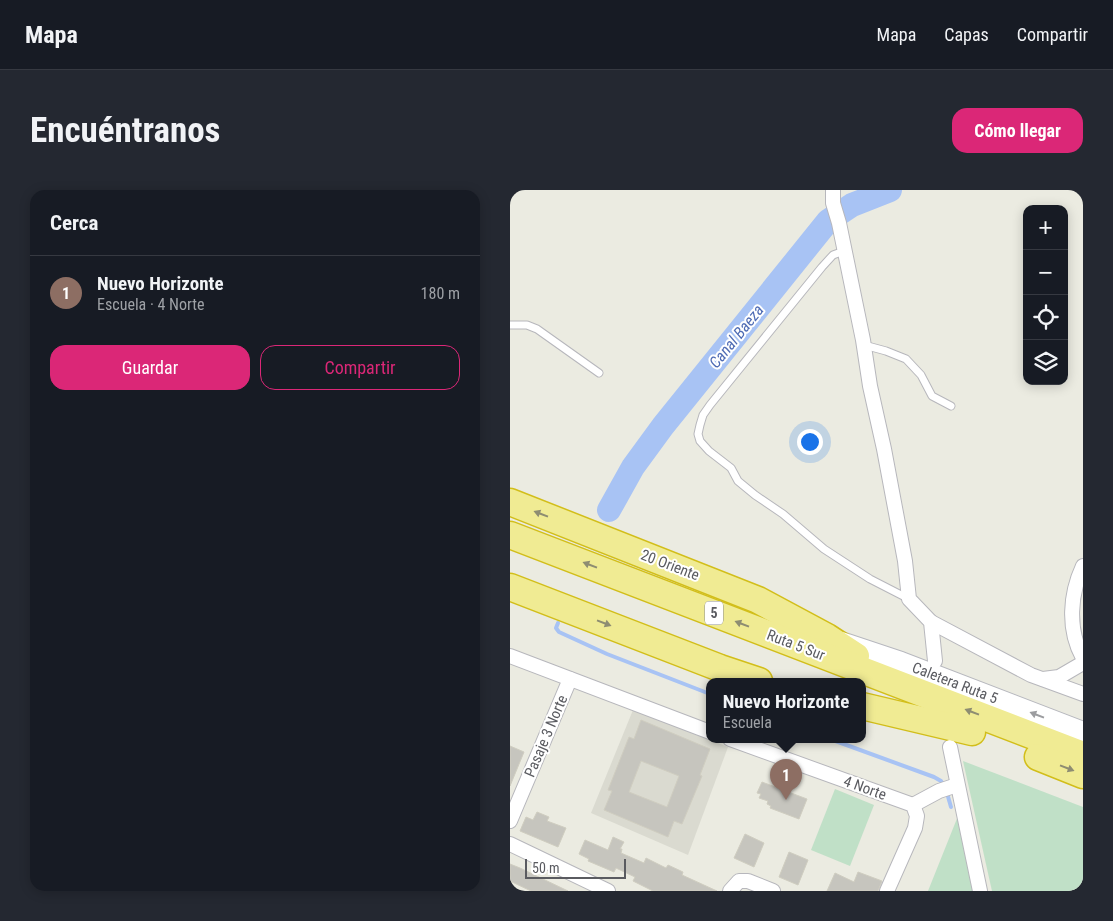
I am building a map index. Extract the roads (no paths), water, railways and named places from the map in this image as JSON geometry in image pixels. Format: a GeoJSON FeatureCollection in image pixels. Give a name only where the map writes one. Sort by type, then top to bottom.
{"type":"FeatureCollection","features":[{"type":"Feature","properties":{"kind":"highway","name":"20 Oriente"},"geometry":{"type":"LineString","coordinates":[[510,502],[738,591],[779,610],[918,692]]}},
{"type":"Feature","properties":{"kind":"highway","name":"Ruta 5 Sur"},"geometry":{"type":"LineString","coordinates":[[510,535],[1083,755]]}},
{"type":"Feature","properties":{"kind":"highway","name":"Ruta 5 Sur"},"geometry":{"type":"LineString","coordinates":[[510,554],[832,678]]}},
{"type":"Feature","properties":{"kind":"highway"},"geometry":{"type":"LineString","coordinates":[[510,587],[750,678]]}},
{"type":"Feature","properties":{"kind":"highway"},"geometry":{"type":"LineString","coordinates":[[866,692],[1083,775]]}},
{"type":"Feature","properties":{"kind":"highway"},"geometry":{"type":"LineString","coordinates":[[866,707],[972,732]]}},
{"type":"Feature","properties":{"kind":"street"},"geometry":{"type":"LineString","coordinates":[[833,196],[892,488],[909,599],[931,622],[1031,675],[1083,694]]}},
{"type":"Feature","properties":{"kind":"street"},"geometry":{"type":"LineString","coordinates":[[1083,566],[1075,587],[1072,606],[1074,632],[1083,658]]}},
{"type":"Feature","properties":{"kind":"street"},"geometry":{"type":"LineString","coordinates":[[931,622],[935,661]]}},
{"type":"Feature","properties":{"kind":"street","name":"Caletera Ruta 5"},"geometry":{"type":"LineString","coordinates":[[826,637],[901,662],[1083,732]]}},
{"type":"Feature","properties":{"kind":"street"},"geometry":{"type":"LineString","coordinates":[[510,656],[706,730]]}},
{"type":"Feature","properties":{"kind":"street"},"geometry":{"type":"LineString","coordinates":[[1042,679],[1059,676],[1083,663]]}},
{"type":"Feature","properties":{"kind":"street","name":"Pasaje 3 Norte"},"geometry":{"type":"LineString","coordinates":[[510,821],[570,679]]}},
{"type":"Feature","properties":{"kind":"street","name":"4 Norte"},"geometry":{"type":"LineString","coordinates":[[741,743],[912,805]]}},
{"type":"Feature","properties":{"kind":"street"},"geometry":{"type":"LineString","coordinates":[[950,747],[949,788],[980,891]]}},
{"type":"Feature","properties":{"kind":"street"},"geometry":{"type":"LineString","coordinates":[[887,891],[915,828],[917,816],[912,805],[949,788]]}},
{"type":"Feature","properties":{"kind":"street"},"geometry":{"type":"LineString","coordinates":[[510,844],[608,891]]}},
{"type":"Feature","properties":{"kind":"street"},"geometry":{"type":"LineString","coordinates":[[730,891],[739,882],[748,881],[773,891]]}},
{"type":"Feature","properties":{"kind":"lane"},"geometry":{"type":"LineString","coordinates":[[844,251],[834,255],[822,266],[710,404],[703,415],[698,434],[700,441],[709,452],[731,468],[738,481],[783,514],[824,550],[878,583],[909,599]]}},
{"type":"Feature","properties":{"kind":"lane"},"geometry":{"type":"LineString","coordinates":[[510,325],[527,325],[537,329],[599,373]]}},
{"type":"Feature","properties":{"kind":"lane"},"geometry":{"type":"LineString","coordinates":[[864,345],[906,359],[921,375],[932,396],[951,406]]}},
{"type":"Feature","properties":{"kind":"waterway","name":"Canal Baeza"},"geometry":{"type":"LineString","coordinates":[[609,510],[633,467],[663,426],[828,221],[852,205],[890,190]]}},
{"type":"Feature","properties":{"kind":"waterway","name":"Canal Baeza"},"geometry":{"type":"LineString","coordinates":[[558,623],[556,628],[559,632],[607,654],[706,692]]}},
{"type":"Feature","properties":{"kind":"waterway","name":"Canal Baeza"},"geometry":{"type":"LineString","coordinates":[[841,743],[934,777],[941,781],[944,786]]}},
{"type":"Feature","properties":{"kind":"waterway","name":"Canal Baeza"},"geometry":{"type":"LineString","coordinates":[[947,793],[951,807]]}},
{"type":"Feature","properties":{"kind":"place","name":"Nuevo Horizonte"},"geometry":{"type":"Point","coordinates":[786,800]}}]}
